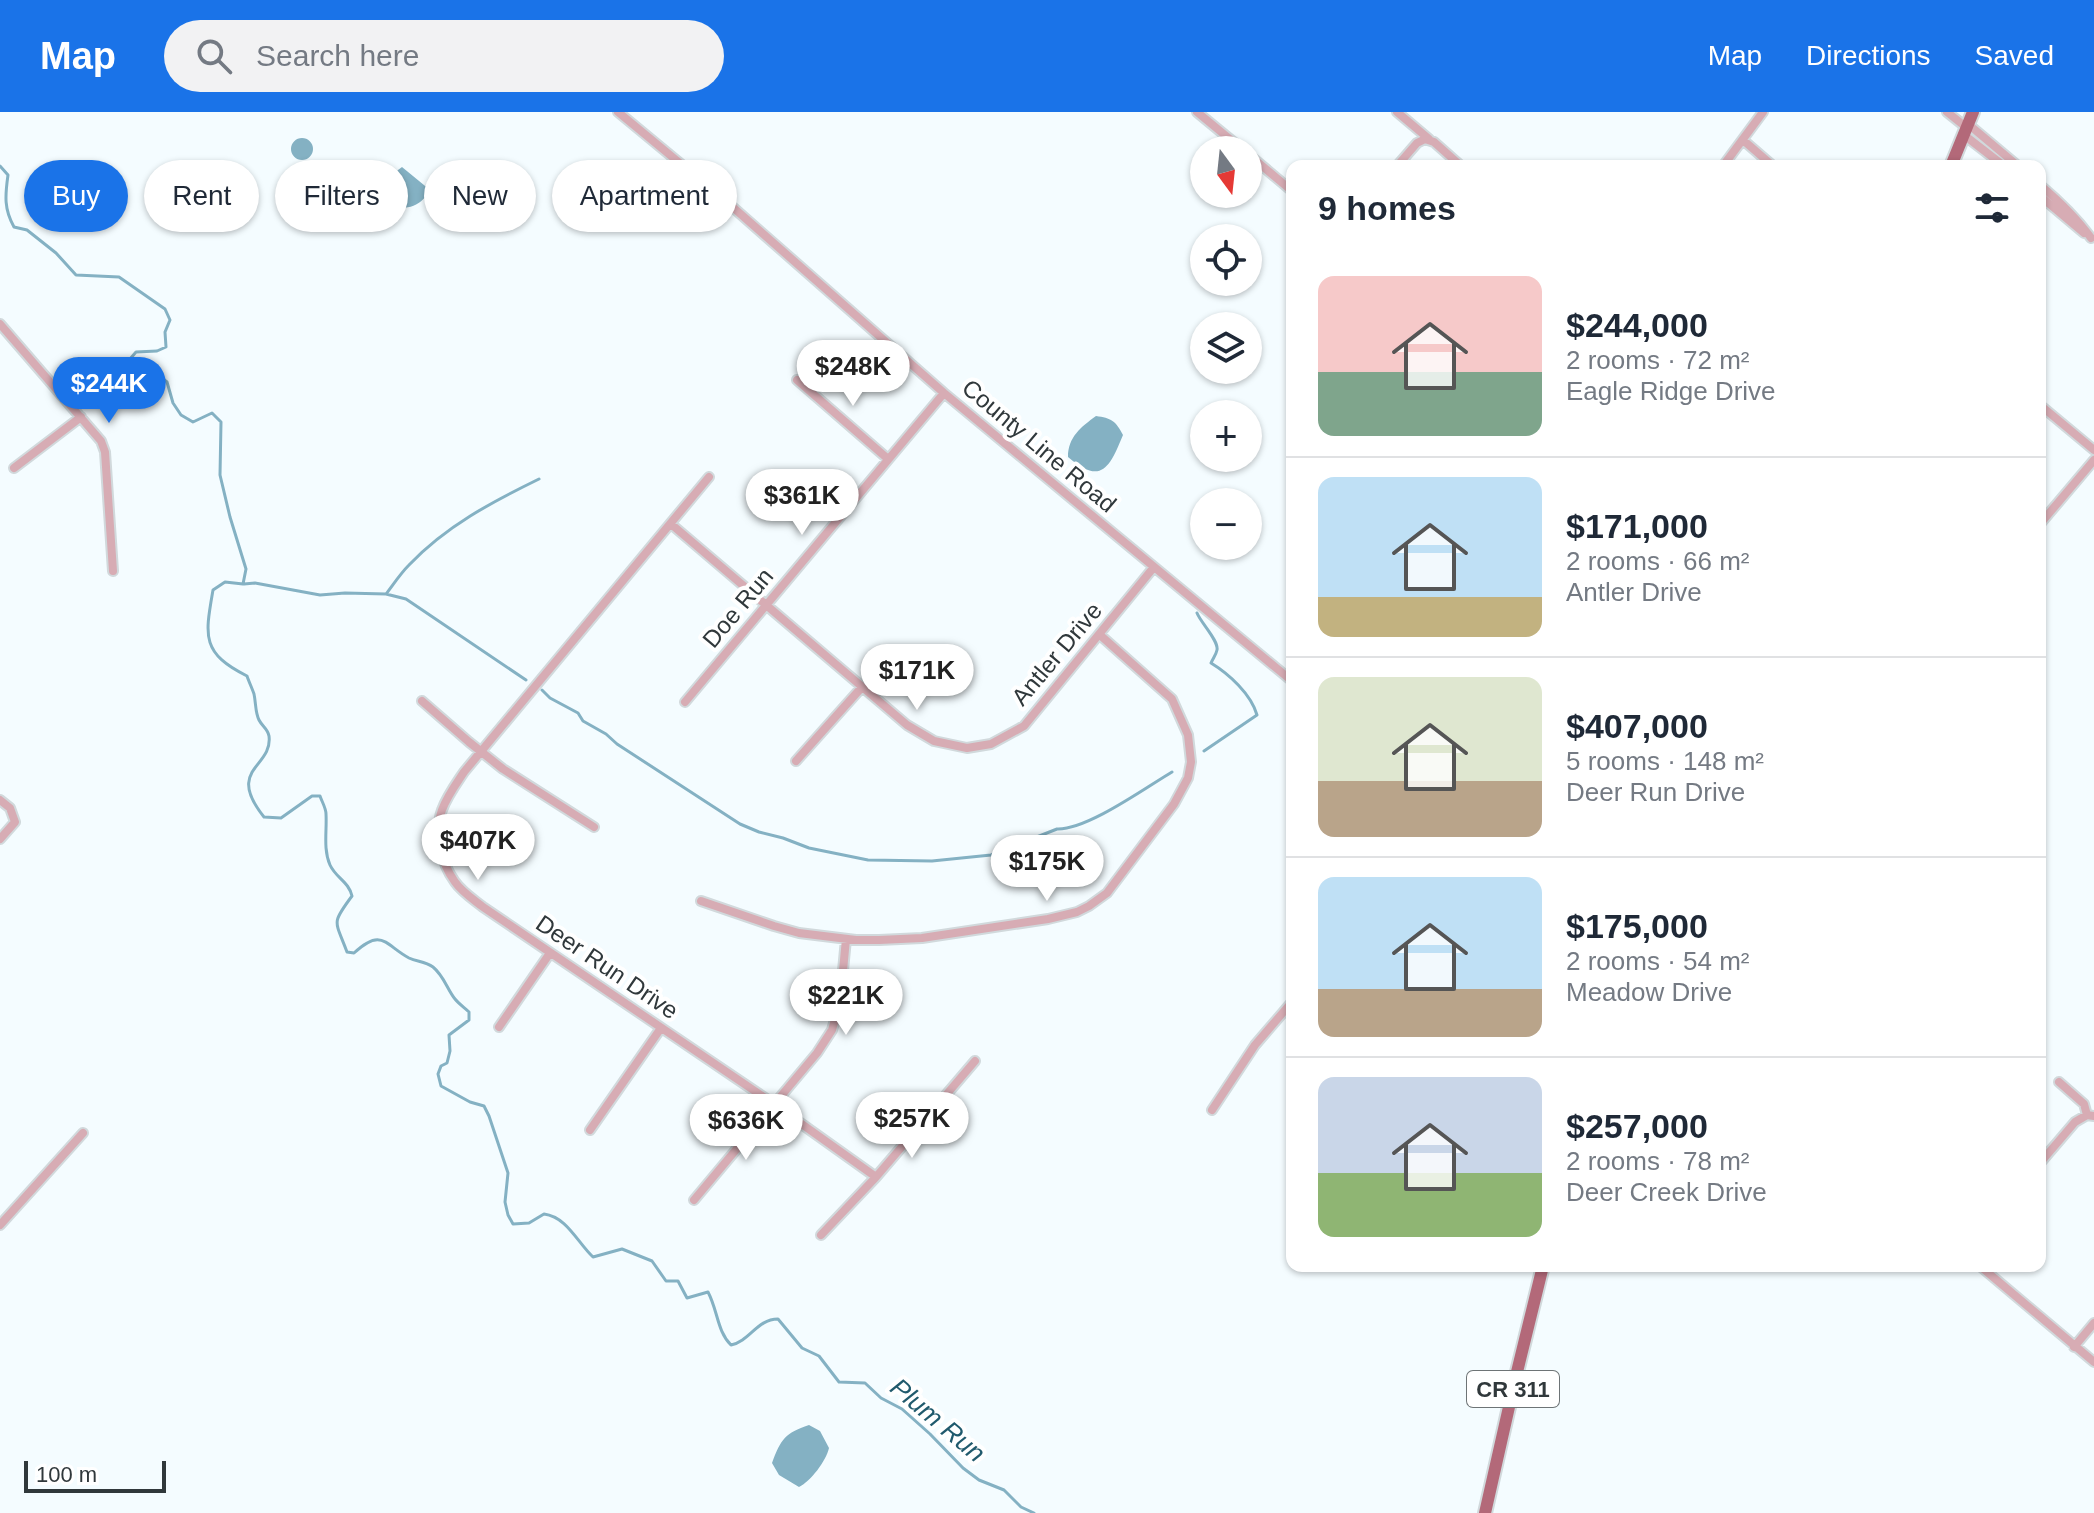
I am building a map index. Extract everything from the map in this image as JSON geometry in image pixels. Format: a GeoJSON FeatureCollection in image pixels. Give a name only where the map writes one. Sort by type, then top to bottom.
{"type":"FeatureCollection","features":[{"type":"Feature","properties":{"kind":"main road"},"geometry":{"type":"LineString","coordinates":[[1953,160],[1968,125]]}},
{"type":"Feature","properties":{"kind":"main road","name":"CR 311"},"geometry":{"type":"LineString","coordinates":[[1485,1513],[1542,1272]]}},
{"type":"Feature","properties":{"kind":"street","name":"County Line Road"},"geometry":{"type":"LineString","coordinates":[[618,112],[728,203],[944,393],[1286,676]]}},
{"type":"Feature","properties":{"kind":"street"},"geometry":{"type":"LineString","coordinates":[[1197,112],[1226,136]]}},
{"type":"Feature","properties":{"kind":"street"},"geometry":{"type":"LineString","coordinates":[[1397,112],[1454,160]]}},
{"type":"Feature","properties":{"kind":"street"},"geometry":{"type":"LineString","coordinates":[[1728,160],[1763,112]]}},
{"type":"Feature","properties":{"kind":"street"},"geometry":{"type":"LineString","coordinates":[[1947,112],[2011,160]]}},
{"type":"Feature","properties":{"kind":"street"},"geometry":{"type":"LineString","coordinates":[[1968,125],[1999,160]]}},
{"type":"Feature","properties":{"kind":"street"},"geometry":{"type":"LineString","coordinates":[[1402,160],[1417,143],[1430,140]]}},
{"type":"Feature","properties":{"kind":"street"},"geometry":{"type":"LineString","coordinates":[[1743,140],[1766,160]]}},
{"type":"Feature","properties":{"kind":"street"},"geometry":{"type":"LineString","coordinates":[[1262,166],[1286,186]]}},
{"type":"Feature","properties":{"kind":"street"},"geometry":{"type":"LineString","coordinates":[[2046,190],[2065,206],[2092,239]]}},
{"type":"Feature","properties":{"kind":"street"},"geometry":{"type":"LineString","coordinates":[[2046,201],[2092,239]]}},
{"type":"Feature","properties":{"kind":"street"},"geometry":{"type":"LineString","coordinates":[[0,324],[101,441],[105,452],[113,571]]}},
{"type":"Feature","properties":{"kind":"street"},"geometry":{"type":"LineString","coordinates":[[797,380],[888,459]]}},
{"type":"Feature","properties":{"kind":"street","name":"Doe Run"},"geometry":{"type":"LineString","coordinates":[[685,702],[944,393]]}},
{"type":"Feature","properties":{"kind":"street"},"geometry":{"type":"LineString","coordinates":[[2046,410],[2094,450]]}},
{"type":"Feature","properties":{"kind":"street"},"geometry":{"type":"LineString","coordinates":[[14,468],[81,417]]}},
{"type":"Feature","properties":{"kind":"street"},"geometry":{"type":"LineString","coordinates":[[2046,517],[2094,460]]}},
{"type":"Feature","properties":{"kind":"street","name":"Deer Run Drive"},"geometry":{"type":"LineString","coordinates":[[709,477],[464,772],[447,798],[439,821],[446,865],[455,882],[483,907],[876,1177]]}},
{"type":"Feature","properties":{"kind":"street","name":"Antler Drive"},"geometry":{"type":"LineString","coordinates":[[671,524],[907,725],[934,741],[967,748],[991,744],[1024,726],[1154,567]]}},
{"type":"Feature","properties":{"kind":"street"},"geometry":{"type":"LineString","coordinates":[[701,901],[787,930],[846,939],[922,938],[1077,912],[1107,893],[1174,804],[1188,778],[1191,762],[1188,735],[1172,699],[1100,635]]}},
{"type":"Feature","properties":{"kind":"street"},"geometry":{"type":"LineString","coordinates":[[796,761],[862,687]]}},
{"type":"Feature","properties":{"kind":"street"},"geometry":{"type":"LineString","coordinates":[[422,701],[503,769],[594,827]]}},
{"type":"Feature","properties":{"kind":"street"},"geometry":{"type":"LineString","coordinates":[[0,800],[10,808],[15,822],[0,839]]}},
{"type":"Feature","properties":{"kind":"street"},"geometry":{"type":"LineString","coordinates":[[694,1200],[817,1053],[832,1030],[840,1002],[846,939]]}},
{"type":"Feature","properties":{"kind":"street"},"geometry":{"type":"LineString","coordinates":[[499,1027],[550,953]]}},
{"type":"Feature","properties":{"kind":"street"},"geometry":{"type":"LineString","coordinates":[[1212,1110],[1255,1045],[1286,1009]]}},
{"type":"Feature","properties":{"kind":"street"},"geometry":{"type":"LineString","coordinates":[[590,1130],[661,1028]]}},
{"type":"Feature","properties":{"kind":"street"},"geometry":{"type":"LineString","coordinates":[[821,1235],[876,1177],[975,1061]]}},
{"type":"Feature","properties":{"kind":"street"},"geometry":{"type":"LineString","coordinates":[[2046,1156],[2075,1122],[2090,1115],[2084,1104],[2059,1082]]}},
{"type":"Feature","properties":{"kind":"street"},"geometry":{"type":"LineString","coordinates":[[0,1225],[83,1133]]}},
{"type":"Feature","properties":{"kind":"street"},"geometry":{"type":"LineString","coordinates":[[1987,1272],[2094,1362]]}},
{"type":"Feature","properties":{"kind":"street"},"geometry":{"type":"LineString","coordinates":[[2074,1347],[2094,1323]]}},
{"type":"Feature","properties":{"kind":"water"},"geometry":{"type":"Polygon","coordinates":[[[302,138],[312,145],[310,157],[302,160],[294,157],[291,149],[294,141],[302,138]]]}},
{"type":"Feature","properties":{"kind":"water"},"geometry":{"type":"Polygon","coordinates":[[[408,172],[424,185],[424,199],[408,207],[408,172]]]}},
{"type":"Feature","properties":{"kind":"water"},"geometry":{"type":"Polygon","coordinates":[[[1096,416],[1112,421],[1123,435],[1108,464],[1096,471],[1068,457],[1073,438],[1096,416]]]}},
{"type":"Feature","properties":{"kind":"water"},"geometry":{"type":"Polygon","coordinates":[[[809,1425],[820,1431],[829,1448],[817,1470],[799,1487],[779,1475],[772,1463],[785,1438],[809,1425]]]}},
{"type":"Feature","properties":{"kind":"waterway","name":"Plum Run"},"geometry":{"type":"LineString","coordinates":[[0,166],[8,175],[6,202],[14,227],[27,230],[56,253],[76,275],[119,277],[165,309],[170,320],[165,332],[166,347],[157,351],[136,352],[130,359],[133,368],[158,375],[167,382],[173,403],[181,415],[193,422],[212,413],[221,422],[220,475],[246,569],[243,584],[225,582],[213,590],[208,631],[214,651],[232,668],[247,676],[258,717],[269,736],[268,747],[249,778],[253,801],[264,817],[281,818],[312,796],[320,796],[326,812],[328,859],[352,896],[337,922],[347,952],[354,953],[371,941],[383,941],[409,958],[433,967],[455,999],[469,1012],[469,1020],[449,1035],[447,1063],[441,1066],[438,1074],[441,1086],[484,1106],[508,1173],[505,1202],[513,1224],[529,1223],[544,1214],[552,1216],[565,1225],[593,1257],[622,1249],[652,1261],[666,1281],[678,1281],[687,1298],[708,1292],[723,1333],[731,1345],[764,1322],[778,1319],[802,1348],[819,1356],[839,1382],[865,1383],[881,1398],[902,1409],[963,1468],[979,1480],[1004,1490],[1021,1507],[1034,1513]]}},
{"type":"Feature","properties":{"kind":"waterway"},"geometry":{"type":"LineString","coordinates":[[386,594],[406,568],[438,538],[487,506],[539,479]]}},
{"type":"Feature","properties":{"kind":"waterway"},"geometry":{"type":"LineString","coordinates":[[244,584],[255,583],[320,595],[386,594],[406,599],[526,680]]}},
{"type":"Feature","properties":{"kind":"waterway"},"geometry":{"type":"LineString","coordinates":[[1197,613],[1217,646],[1211,663],[1238,685],[1257,715],[1204,751]]}},
{"type":"Feature","properties":{"kind":"waterway"},"geometry":{"type":"LineString","coordinates":[[542,690],[550,698],[578,713],[583,721],[740,824],[809,848],[868,860],[932,861],[991,855],[1057,829],[1084,823],[1172,772]]}}]}
